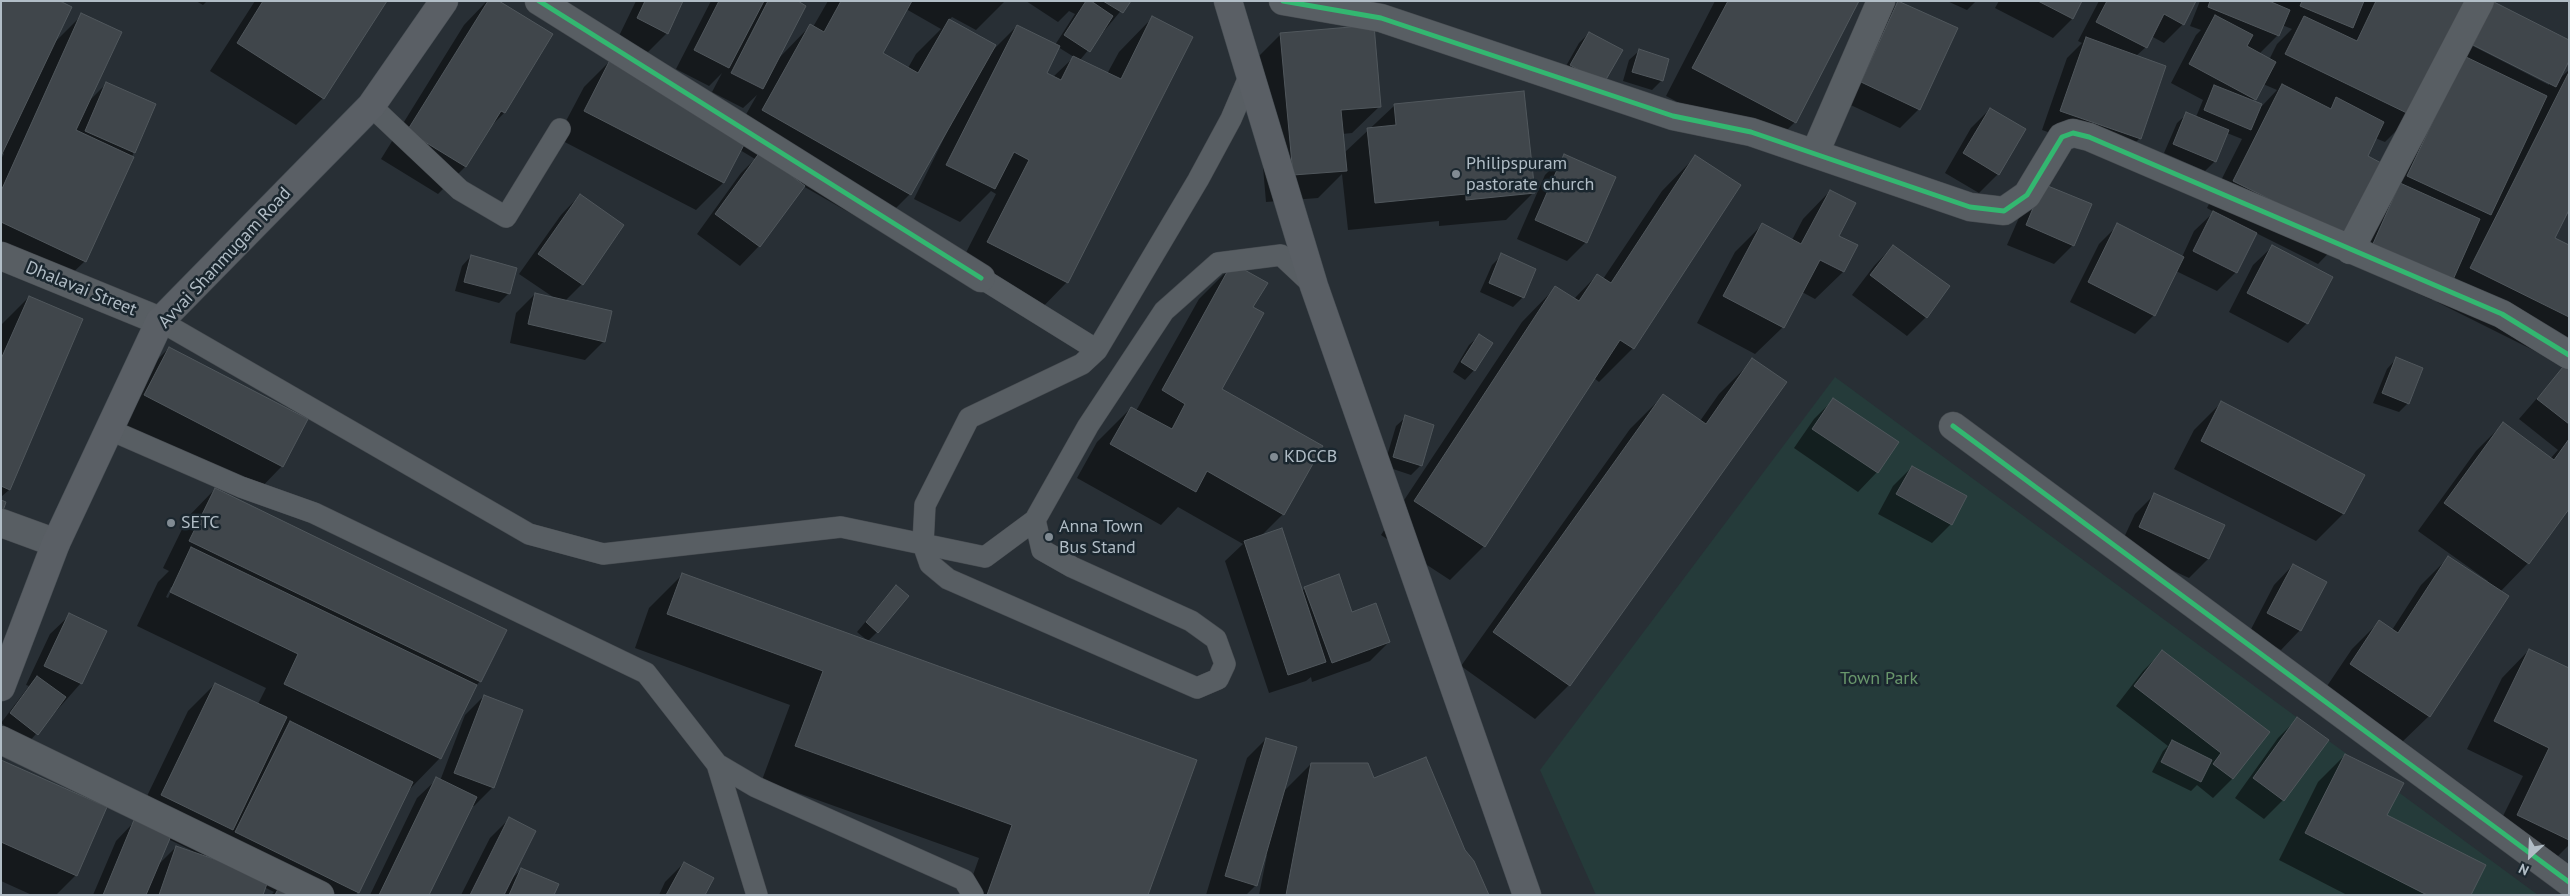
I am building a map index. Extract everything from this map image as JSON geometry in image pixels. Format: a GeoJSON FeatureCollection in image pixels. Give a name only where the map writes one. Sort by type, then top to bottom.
{"type":"FeatureCollection","features":[{"type":"Feature","properties":{"kind":"main road","name":"Avvai Shanmugam Road"},"geometry":{"type":"LineString","coordinates":[[1,687],[56,543],[160,321],[371,106],[444,1]]}},
{"type":"Feature","properties":{"kind":"main road"},"geometry":{"type":"LineString","coordinates":[[1228,1],[1249,77],[1314,286],[1527,895]]}},
{"type":"Feature","properties":{"kind":"street"},"geometry":{"type":"LineString","coordinates":[[539,1],[981,278]]}},
{"type":"Feature","properties":{"kind":"street"},"geometry":{"type":"LineString","coordinates":[[1283,1],[1382,18],[1673,116],[1751,132],[1970,207],[2004,211],[2027,195],[2062,137],[2073,134],[2089,137],[2502,314],[2569,355]]}},
{"type":"Feature","properties":{"kind":"street"},"geometry":{"type":"LineString","coordinates":[[1815,153],[1881,1]]}},
{"type":"Feature","properties":{"kind":"street"},"geometry":{"type":"LineString","coordinates":[[2350,250],[2480,1]]}},
{"type":"Feature","properties":{"kind":"street","name":"Dhalavai Street"},"geometry":{"type":"LineString","coordinates":[[1,256],[160,321]]}},
{"type":"Feature","properties":{"kind":"street"},"geometry":{"type":"LineString","coordinates":[[1953,426],[2569,882]]}},
{"type":"Feature","properties":{"kind":"street"},"geometry":{"type":"LineString","coordinates":[[1,524],[56,543]]}},
{"type":"Feature","properties":{"kind":"street"},"geometry":{"type":"LineString","coordinates":[[1,740],[320,895]]}},
{"type":"Feature","properties":{"kind":"lane"},"geometry":{"type":"LineString","coordinates":[[1035,520],[1042,550],[1072,567],[1192,621],[1216,639],[1225,664],[1218,679],[1197,688],[948,579],[930,564],[922,544],[925,505],[969,418],[1082,364],[1097,350],[1198,180],[1231,119],[1249,77]]}},
{"type":"Feature","properties":{"kind":"lane"},"geometry":{"type":"LineString","coordinates":[[371,106],[460,190],[506,217],[560,129]]}},
{"type":"Feature","properties":{"kind":"lane"},"geometry":{"type":"LineString","coordinates":[[160,321],[529,534],[603,554],[841,527],[984,557],[1035,520],[1088,426],[1164,311],[1218,263],[1281,255],[1314,286]]}},
{"type":"Feature","properties":{"kind":"lane"},"geometry":{"type":"LineString","coordinates":[[981,278],[1097,350]]}},
{"type":"Feature","properties":{"kind":"lane"},"geometry":{"type":"LineString","coordinates":[[108,429],[240,487],[314,513],[646,673],[717,764],[757,895]]}},
{"type":"Feature","properties":{"kind":"lane"},"geometry":{"type":"LineString","coordinates":[[717,764],[756,787],[964,880],[973,895]]}},
{"type":"Feature","properties":{"kind":"green space","name":"Town Park"},"geometry":{"type":"Polygon","coordinates":[[[1835,377],[2538,895],[1596,895],[1540,770],[1835,377]]]}},
{"type":"Feature","properties":{"kind":"building"},"geometry":{"type":"Polygon","coordinates":[[[1,1],[60,1],[72,7],[1,156],[1,1]]]}},
{"type":"Feature","properties":{"kind":"building"},"geometry":{"type":"Polygon","coordinates":[[[263,1],[387,1],[324,99],[237,43],[263,1]]]}},
{"type":"Feature","properties":{"kind":"building"},"geometry":{"type":"Polygon","coordinates":[[[488,1],[499,1],[553,34],[505,113],[501,111],[466,167],[407,131],[488,1]]]}},
{"type":"Feature","properties":{"kind":"building"},"geometry":{"type":"Polygon","coordinates":[[[645,1],[683,1],[668,34],[637,18],[645,1]]]}},
{"type":"Feature","properties":{"kind":"building"},"geometry":{"type":"Polygon","coordinates":[[[719,1],[764,1],[729,68],[694,50],[719,1]]]}},
{"type":"Feature","properties":{"kind":"building"},"geometry":{"type":"Polygon","coordinates":[[[768,1],[798,1],[806,6],[763,89],[731,73],[768,1]]]}},
{"type":"Feature","properties":{"kind":"building"},"geometry":{"type":"Polygon","coordinates":[[[841,1],[912,1],[883,53],[918,73],[949,19],[996,45],[911,195],[762,110],[810,24],[824,32],[841,1]]]}},
{"type":"Feature","properties":{"kind":"building"},"geometry":{"type":"Polygon","coordinates":[[[1086,1],[1091,1],[1113,16],[1090,52],[1064,35],[1086,1]]]}},
{"type":"Feature","properties":{"kind":"building"},"geometry":{"type":"Polygon","coordinates":[[[1103,1],[1131,1],[1123,13],[1103,1]]]}},
{"type":"Feature","properties":{"kind":"building"},"geometry":{"type":"Polygon","coordinates":[[[1728,1],[1859,1],[1796,123],[1692,68],[1728,1]]]}},
{"type":"Feature","properties":{"kind":"building"},"geometry":{"type":"Polygon","coordinates":[[[1898,1],[1958,28],[1920,110],[1861,82],[1898,1]]]}},
{"type":"Feature","properties":{"kind":"building"},"geometry":{"type":"Polygon","coordinates":[[[2038,1],[2082,1],[2073,19],[2038,1]]]}},
{"type":"Feature","properties":{"kind":"building"},"geometry":{"type":"Polygon","coordinates":[[[2107,1],[2196,1],[2184,25],[2164,14],[2147,48],[2096,22],[2107,1]]]}},
{"type":"Feature","properties":{"kind":"building"},"geometry":{"type":"Polygon","coordinates":[[[2210,1],[2269,1],[2290,10],[2279,36],[2208,7],[2210,1]]]}},
{"type":"Feature","properties":{"kind":"building"},"geometry":{"type":"Polygon","coordinates":[[[2302,1],[2364,1],[2353,28],[2300,6],[2302,1]]]}},
{"type":"Feature","properties":{"kind":"building"},"geometry":{"type":"Polygon","coordinates":[[[2376,1],[2468,1],[2413,116],[2285,54],[2304,16],[2357,41],[2376,1]]]}},
{"type":"Feature","properties":{"kind":"building"},"geometry":{"type":"Polygon","coordinates":[[[2494,2],[2569,40],[2569,61],[2556,87],[2473,45],[2494,2]]]}},
{"type":"Feature","properties":{"kind":"building"},"geometry":{"type":"Polygon","coordinates":[[[81,13],[122,32],[76,130],[134,157],[86,262],[1,222],[1,191],[81,13]]]}},
{"type":"Feature","properties":{"kind":"building"},"geometry":{"type":"Polygon","coordinates":[[[2215,15],[2253,35],[2247,46],[2276,62],[2256,100],[2189,64],[2215,15]]]}},
{"type":"Feature","properties":{"kind":"building"},"geometry":{"type":"Polygon","coordinates":[[[1152,16],[1193,37],[1068,283],[987,242],[1029,160],[1014,152],[995,189],[946,165],[1017,25],[1060,46],[1047,73],[1061,80],[1073,56],[1121,79],[1152,16]]]}},
{"type":"Feature","properties":{"kind":"building"},"geometry":{"type":"Polygon","coordinates":[[[1374,25],[1381,107],[1341,110],[1347,171],[1293,175],[1280,33],[1374,25]]]}},
{"type":"Feature","properties":{"kind":"building"},"geometry":{"type":"Polygon","coordinates":[[[1589,32],[1623,50],[1604,83],[1570,65],[1589,32]]]}},
{"type":"Feature","properties":{"kind":"building"},"geometry":{"type":"Polygon","coordinates":[[[2086,37],[2166,66],[2141,139],[2060,111],[2086,37]]]}},
{"type":"Feature","properties":{"kind":"building"},"geometry":{"type":"Polygon","coordinates":[[[1639,49],[1669,59],[1663,81],[1632,72],[1639,49]]]}},
{"type":"Feature","properties":{"kind":"building"},"geometry":{"type":"Polygon","coordinates":[[[2464,56],[2547,96],[2491,215],[2407,176],[2464,56]]]}},
{"type":"Feature","properties":{"kind":"building"},"geometry":{"type":"Polygon","coordinates":[[[611,58],[747,139],[724,183],[584,111],[611,58]]]}},
{"type":"Feature","properties":{"kind":"building"},"geometry":{"type":"Polygon","coordinates":[[[2569,72],[2569,210],[2555,238],[2569,245],[2569,317],[2470,268],[2569,72]]]}},
{"type":"Feature","properties":{"kind":"building"},"geometry":{"type":"Polygon","coordinates":[[[106,82],[156,104],[135,153],[85,131],[106,82]]]}},
{"type":"Feature","properties":{"kind":"building"},"geometry":{"type":"Polygon","coordinates":[[[2282,84],[2331,109],[2336,97],[2384,122],[2368,156],[2383,164],[2346,237],[2233,181],[2282,84]]]}},
{"type":"Feature","properties":{"kind":"building"},"geometry":{"type":"Polygon","coordinates":[[[2214,85],[2262,104],[2251,130],[2204,110],[2214,85]]]}},
{"type":"Feature","properties":{"kind":"building"},"geometry":{"type":"Polygon","coordinates":[[[1524,91],[1535,193],[1466,200],[1466,194],[1375,203],[1367,128],[1396,125],[1394,104],[1524,91]]]}},
{"type":"Feature","properties":{"kind":"building"},"geometry":{"type":"Polygon","coordinates":[[[1990,108],[2026,129],[1999,175],[1963,153],[1990,108]]]}},
{"type":"Feature","properties":{"kind":"building"},"geometry":{"type":"Polygon","coordinates":[[[2186,112],[2229,130],[2216,162],[2173,144],[2186,112]]]}},
{"type":"Feature","properties":{"kind":"building"},"geometry":{"type":"Polygon","coordinates":[[[760,152],[805,186],[760,247],[715,214],[760,152]]]}},
{"type":"Feature","properties":{"kind":"building"},"geometry":{"type":"Polygon","coordinates":[[[1564,154],[1616,177],[1587,243],[1535,220],[1564,154]]]}},
{"type":"Feature","properties":{"kind":"building"},"geometry":{"type":"Polygon","coordinates":[[[1695,155],[1741,185],[1634,349],[1620,340],[1485,547],[1414,501],[1555,286],[1579,301],[1597,274],[1611,283],[1695,155]]]}},
{"type":"Feature","properties":{"kind":"building"},"geometry":{"type":"Polygon","coordinates":[[[2400,183],[2480,219],[2452,282],[2372,246],[2400,183]]]}},
{"type":"Feature","properties":{"kind":"building"},"geometry":{"type":"Polygon","coordinates":[[[2043,184],[2092,204],[2074,246],[2026,225],[2043,184]]]}},
{"type":"Feature","properties":{"kind":"building"},"geometry":{"type":"Polygon","coordinates":[[[1830,190],[1856,203],[1839,236],[1858,245],[1844,272],[1820,260],[1784,328],[1723,296],[1762,223],[1801,244],[1830,190]]]}},
{"type":"Feature","properties":{"kind":"building"},"geometry":{"type":"Polygon","coordinates":[[[580,194],[624,225],[583,285],[538,254],[580,194]]]}},
{"type":"Feature","properties":{"kind":"building"},"geometry":{"type":"Polygon","coordinates":[[[2213,211],[2257,233],[2237,273],[2193,251],[2213,211]]]}},
{"type":"Feature","properties":{"kind":"building"},"geometry":{"type":"Polygon","coordinates":[[[2117,223],[2184,257],[2155,316],[2088,282],[2117,223]]]}},
{"type":"Feature","properties":{"kind":"building"},"geometry":{"type":"Polygon","coordinates":[[[1893,245],[1950,286],[1927,318],[1870,275],[1893,245]]]}},
{"type":"Feature","properties":{"kind":"building"},"geometry":{"type":"Polygon","coordinates":[[[2272,245],[2333,277],[2308,324],[2247,293],[2272,245]]]}},
{"type":"Feature","properties":{"kind":"building"},"geometry":{"type":"Polygon","coordinates":[[[1501,253],[1536,269],[1524,298],[1489,283],[1501,253]]]}},
{"type":"Feature","properties":{"kind":"building"},"geometry":{"type":"Polygon","coordinates":[[[471,255],[517,268],[510,294],[464,282],[471,255]]]}},
{"type":"Feature","properties":{"kind":"building"},"geometry":{"type":"Polygon","coordinates":[[[1232,263],[1268,283],[1253,307],[1264,313],[1222,389],[1323,446],[1284,515],[1207,471],[1196,492],[1110,444],[1131,407],[1172,429],[1185,404],[1162,390],[1232,263]]]}},
{"type":"Feature","properties":{"kind":"building"},"geometry":{"type":"Polygon","coordinates":[[[535,293],[612,311],[605,342],[528,324],[535,293]]]}},
{"type":"Feature","properties":{"kind":"building"},"geometry":{"type":"Polygon","coordinates":[[[29,296],[83,319],[10,490],[1,486],[1,359],[29,296]]]}},
{"type":"Feature","properties":{"kind":"building"},"geometry":{"type":"Polygon","coordinates":[[[1479,334],[1493,343],[1475,371],[1461,362],[1479,334]]]}},
{"type":"Feature","properties":{"kind":"building"},"geometry":{"type":"Polygon","coordinates":[[[169,347],[308,419],[283,467],[144,395],[169,347]]]}},
{"type":"Feature","properties":{"kind":"building"},"geometry":{"type":"Polygon","coordinates":[[[2396,357],[2423,368],[2409,404],[2382,393],[2396,357]]]}},
{"type":"Feature","properties":{"kind":"building"},"geometry":{"type":"Polygon","coordinates":[[[1752,358],[1787,382],[1570,686],[1493,632],[1663,394],[1706,424],[1752,358]]]}},
{"type":"Feature","properties":{"kind":"building"},"geometry":{"type":"Polygon","coordinates":[[[2567,362],[2569,364],[2569,424],[2537,399],[2567,362]]]}},
{"type":"Feature","properties":{"kind":"building"},"geometry":{"type":"Polygon","coordinates":[[[1833,398],[1899,442],[1878,473],[1812,429],[1833,398]]]}},
{"type":"Feature","properties":{"kind":"building"},"geometry":{"type":"Polygon","coordinates":[[[2221,401],[2365,475],[2344,514],[2201,441],[2221,401]]]}},
{"type":"Feature","properties":{"kind":"building"},"geometry":{"type":"Polygon","coordinates":[[[1405,415],[1434,425],[1422,466],[1393,457],[1405,415]]]}},
{"type":"Feature","properties":{"kind":"building"},"geometry":{"type":"Polygon","coordinates":[[[2503,422],[2554,460],[2569,439],[2569,509],[2529,564],[2444,503],[2503,422]]]}},
{"type":"Feature","properties":{"kind":"building"},"geometry":{"type":"Polygon","coordinates":[[[1912,466],[1967,496],[1952,525],[1896,494],[1912,466]]]}},
{"type":"Feature","properties":{"kind":"building"},"geometry":{"type":"Polygon","coordinates":[[[215,488],[507,630],[481,682],[189,541],[215,488]]]}},
{"type":"Feature","properties":{"kind":"building"},"geometry":{"type":"Polygon","coordinates":[[[2154,493],[2225,525],[2209,559],[2139,527],[2154,493]]]}},
{"type":"Feature","properties":{"kind":"building"},"geometry":{"type":"Polygon","coordinates":[[[1,500],[6,502],[1,517],[1,500]]]}},
{"type":"Feature","properties":{"kind":"building"},"geometry":{"type":"Polygon","coordinates":[[[1282,528],[1326,662],[1288,675],[1244,541],[1282,528]]]}},
{"type":"Feature","properties":{"kind":"building"},"geometry":{"type":"Polygon","coordinates":[[[191,547],[477,685],[441,759],[284,684],[298,654],[170,592],[191,547]]]}},
{"type":"Feature","properties":{"kind":"building"},"geometry":{"type":"Polygon","coordinates":[[[2448,556],[2509,596],[2430,717],[2350,664],[2379,620],[2398,633],[2448,556]]]}},
{"type":"Feature","properties":{"kind":"building"},"geometry":{"type":"Polygon","coordinates":[[[2293,564],[2327,582],[2301,631],[2267,613],[2293,564]]]}},
{"type":"Feature","properties":{"kind":"building"},"geometry":{"type":"Polygon","coordinates":[[[682,573],[1197,760],[1148,895],[987,895],[1012,825],[795,746],[823,671],[667,614],[682,573]]]}},
{"type":"Feature","properties":{"kind":"building"},"geometry":{"type":"Polygon","coordinates":[[[1339,574],[1352,612],[1376,603],[1390,642],[1332,663],[1304,587],[1339,574]]]}},
{"type":"Feature","properties":{"kind":"building"},"geometry":{"type":"Polygon","coordinates":[[[896,585],[909,596],[878,633],[866,622],[896,585]]]}},
{"type":"Feature","properties":{"kind":"building"},"geometry":{"type":"Polygon","coordinates":[[[69,613],[107,631],[82,684],[44,666],[69,613]]]}},
{"type":"Feature","properties":{"kind":"building"},"geometry":{"type":"Polygon","coordinates":[[[2529,649],[2569,668],[2569,840],[2517,815],[2549,748],[2494,721],[2529,649]]]}},
{"type":"Feature","properties":{"kind":"building"},"geometry":{"type":"Polygon","coordinates":[[[2162,650],[2270,732],[2233,779],[2213,764],[2221,753],[2134,686],[2162,650]]]}},
{"type":"Feature","properties":{"kind":"building"},"geometry":{"type":"Polygon","coordinates":[[[37,676],[66,697],[38,735],[10,713],[37,676]]]}},
{"type":"Feature","properties":{"kind":"building"},"geometry":{"type":"Polygon","coordinates":[[[215,683],[287,717],[233,830],[161,795],[215,683]]]}},
{"type":"Feature","properties":{"kind":"building"},"geometry":{"type":"Polygon","coordinates":[[[484,695],[523,710],[494,788],[454,773],[484,695]]]}},
{"type":"Feature","properties":{"kind":"building"},"geometry":{"type":"Polygon","coordinates":[[[2297,717],[2329,740],[2284,801],[2253,778],[2297,717]]]}},
{"type":"Feature","properties":{"kind":"building"},"geometry":{"type":"Polygon","coordinates":[[[290,721],[413,782],[359,893],[235,832],[290,721]]]}},
{"type":"Feature","properties":{"kind":"building"},"geometry":{"type":"Polygon","coordinates":[[[1266,738],[1297,747],[1257,886],[1225,876],[1266,738]]]}},
{"type":"Feature","properties":{"kind":"building"},"geometry":{"type":"Polygon","coordinates":[[[2172,740],[2212,760],[2201,782],[2161,762],[2172,740]]]}},
{"type":"Feature","properties":{"kind":"building"},"geometry":{"type":"Polygon","coordinates":[[[2345,754],[2404,783],[2387,815],[2486,865],[2471,895],[2427,895],[2305,833],[2345,754]]]}},
{"type":"Feature","properties":{"kind":"building"},"geometry":{"type":"Polygon","coordinates":[[[1426,757],[1465,850],[1474,861],[1489,895],[1286,895],[1311,763],[1368,763],[1374,778],[1426,757]]]}},
{"type":"Feature","properties":{"kind":"building"},"geometry":{"type":"Polygon","coordinates":[[[1,760],[107,807],[77,876],[1,842],[1,760]]]}},
{"type":"Feature","properties":{"kind":"building"},"geometry":{"type":"Polygon","coordinates":[[[436,777],[477,797],[429,895],[379,895],[436,777]]]}},
{"type":"Feature","properties":{"kind":"building"},"geometry":{"type":"Polygon","coordinates":[[[509,817],[536,831],[504,895],[470,895],[509,817]]]}},
{"type":"Feature","properties":{"kind":"building"},"geometry":{"type":"Polygon","coordinates":[[[134,820],[171,836],[146,895],[103,895],[134,820]]]}},
{"type":"Feature","properties":{"kind":"building"},"geometry":{"type":"Polygon","coordinates":[[[176,846],[269,878],[263,895],[159,895],[176,846]]]}},
{"type":"Feature","properties":{"kind":"building"},"geometry":{"type":"Polygon","coordinates":[[[684,862],[714,878],[705,895],[666,895],[684,862]]]}},
{"type":"Feature","properties":{"kind":"building"},"geometry":{"type":"Polygon","coordinates":[[[521,868],[559,884],[554,895],[509,895],[521,868]]]}},
{"type":"Feature","properties":{"kind":"building"},"geometry":{"type":"Polygon","coordinates":[[[281,883],[306,895],[275,895],[281,883]]]}},
{"type":"Feature","properties":{"kind":"cycle path"},"geometry":{"type":"LineString","coordinates":[[539,1],[981,278]]}},
{"type":"Feature","properties":{"kind":"cycle path"},"geometry":{"type":"LineString","coordinates":[[1283,1],[1381,18],[1673,116],[1751,132],[1970,207],[2004,211],[2027,195],[2062,137],[2073,133],[2089,137],[2502,314],[2569,355]]}},
{"type":"Feature","properties":{"kind":"cycle path"},"geometry":{"type":"LineString","coordinates":[[1953,426],[2569,882]]}},
{"type":"Feature","properties":{"kind":"place","name":"Philipspuram pastorate church"},"geometry":{"type":"Point","coordinates":[1456,174]}},
{"type":"Feature","properties":{"kind":"place","name":"KDCCB"},"geometry":{"type":"Point","coordinates":[1274,457]}},
{"type":"Feature","properties":{"kind":"place","name":"SETC"},"geometry":{"type":"Point","coordinates":[171,523]}},
{"type":"Feature","properties":{"kind":"place","name":"Anna Town Bus Stand"},"geometry":{"type":"Point","coordinates":[1049,537]}}]}
